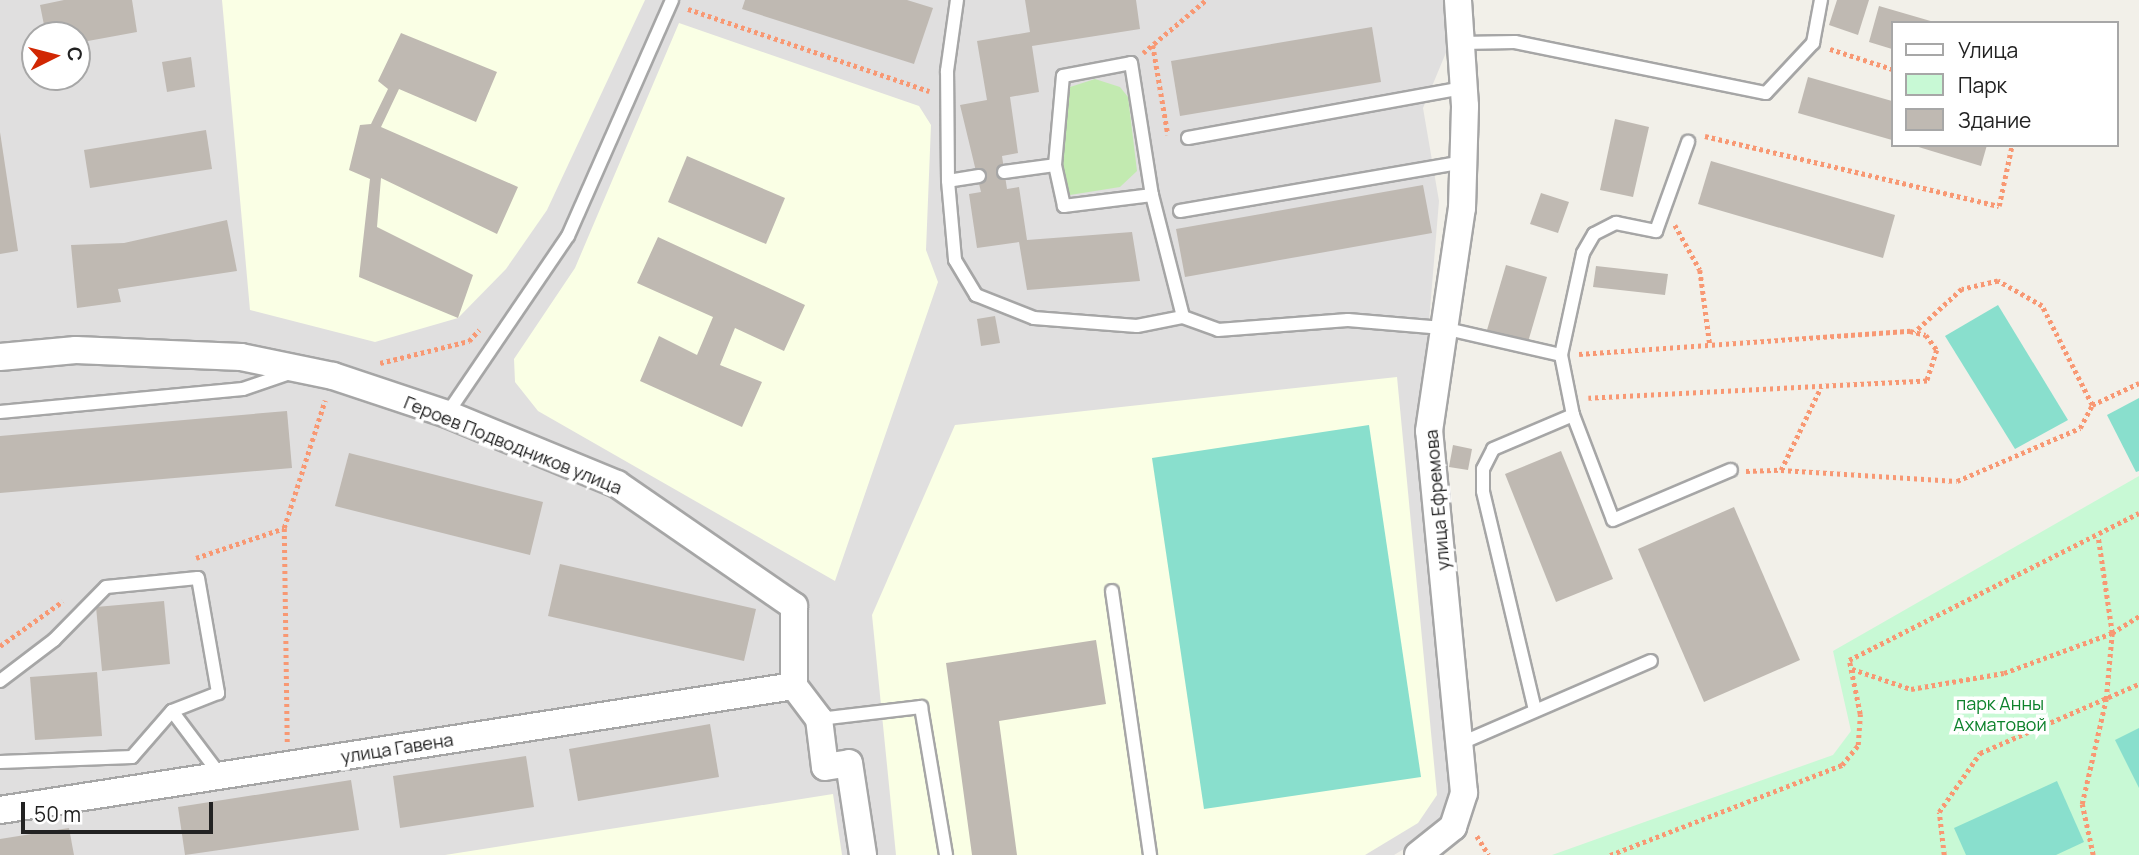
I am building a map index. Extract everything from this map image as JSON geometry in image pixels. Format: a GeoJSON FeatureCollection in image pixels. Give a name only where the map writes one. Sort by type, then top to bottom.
{"type":"FeatureCollection","features":[{"type":"Feature","properties":{"kind":"street","name":"улица Ефремова"},"geometry":{"type":"LineString","coordinates":[[1418,855],[1441,841],[1461,811],[1459,744],[1429,431],[1464,162],[1464,88],[1458,0]]}},
{"type":"Feature","properties":{"kind":"street","name":"Героев Подводников улица"},"geometry":{"type":"LineString","coordinates":[[0,357],[76,350],[241,357],[300,369],[333,376],[447,414],[617,484],[794,606],[794,686]]}},
{"type":"Feature","properties":{"kind":"street","name":"улица Гавена"},"geometry":{"type":"LineString","coordinates":[[0,810],[794,686]]}},
{"type":"Feature","properties":{"kind":"street"},"geometry":{"type":"LineString","coordinates":[[794,686],[819,719],[825,768],[849,763],[863,855]]}},
{"type":"Feature","properties":{"kind":"lane"},"geometry":{"type":"LineString","coordinates":[[957,0],[946,96],[948,181],[955,260],[976,295],[1034,318],[1137,326],[1183,317],[1218,330],[1348,320],[1443,328],[1561,355]]}},
{"type":"Feature","properties":{"kind":"lane"},"geometry":{"type":"LineString","coordinates":[[1461,43],[1515,42],[1766,93],[1813,43],[1821,0]]}},
{"type":"Feature","properties":{"kind":"lane"},"geometry":{"type":"LineString","coordinates":[[447,414],[568,236],[671,2]]}},
{"type":"Feature","properties":{"kind":"lane"},"geometry":{"type":"LineString","coordinates":[[1152,195],[1064,206],[1055,165],[1063,76],[1131,63],[1152,195],[1183,317]]}},
{"type":"Feature","properties":{"kind":"lane"},"geometry":{"type":"LineString","coordinates":[[1188,138],[1464,88]]}},
{"type":"Feature","properties":{"kind":"lane"},"geometry":{"type":"LineString","coordinates":[[1688,142],[1656,231],[1616,223],[1594,234],[1583,253],[1561,355],[1573,415],[1613,520],[1731,470]]}},
{"type":"Feature","properties":{"kind":"lane"},"geometry":{"type":"LineString","coordinates":[[1180,211],[1464,162]]}},
{"type":"Feature","properties":{"kind":"lane"},"geometry":{"type":"LineString","coordinates":[[1004,172],[1055,165]]}},
{"type":"Feature","properties":{"kind":"lane"},"geometry":{"type":"LineString","coordinates":[[948,181],[979,176]]}},
{"type":"Feature","properties":{"kind":"lane"},"geometry":{"type":"LineString","coordinates":[[0,412],[243,390],[300,369]]}},
{"type":"Feature","properties":{"kind":"lane"},"geometry":{"type":"LineString","coordinates":[[1535,710],[1483,469],[1493,449],[1573,415]]}},
{"type":"Feature","properties":{"kind":"lane"},"geometry":{"type":"LineString","coordinates":[[0,681],[54,640],[106,587],[198,578],[218,693],[172,711],[132,757],[0,762]]}},
{"type":"Feature","properties":{"kind":"lane"},"geometry":{"type":"LineString","coordinates":[[1112,591],[1150,855]]}},
{"type":"Feature","properties":{"kind":"lane"},"geometry":{"type":"LineString","coordinates":[[1459,744],[1651,661]]}},
{"type":"Feature","properties":{"kind":"lane"},"geometry":{"type":"LineString","coordinates":[[819,719],[921,707],[946,855]]}},
{"type":"Feature","properties":{"kind":"lane"},"geometry":{"type":"LineString","coordinates":[[172,711],[220,776]]}},
{"type":"Feature","properties":{"kind":"path"},"geometry":{"type":"LineString","coordinates":[[1131,63],[1206,0]]}},
{"type":"Feature","properties":{"kind":"path"},"geometry":{"type":"LineString","coordinates":[[671,2],[946,96]]}},
{"type":"Feature","properties":{"kind":"path"},"geometry":{"type":"LineString","coordinates":[[1813,43],[1890,68]]}},
{"type":"Feature","properties":{"kind":"path"},"geometry":{"type":"LineString","coordinates":[[1153,45],[1169,141],[1188,138]]}},
{"type":"Feature","properties":{"kind":"path"},"geometry":{"type":"LineString","coordinates":[[1712,134],[2000,206],[2011,147]]}},
{"type":"Feature","properties":{"kind":"path"},"geometry":{"type":"LineString","coordinates":[[1660,220],[1680,227],[1700,271],[1710,345]]}},
{"type":"Feature","properties":{"kind":"path"},"geometry":{"type":"LineString","coordinates":[[1561,355],[1914,332],[1962,289],[1998,281],[2042,306],[2092,405]]}},
{"type":"Feature","properties":{"kind":"path"},"geometry":{"type":"LineString","coordinates":[[370,361],[384,364],[469,341],[484,324]]}},
{"type":"Feature","properties":{"kind":"path"},"geometry":{"type":"LineString","coordinates":[[1570,399],[1927,381],[1937,350],[1914,332]]}},
{"type":"Feature","properties":{"kind":"path"},"geometry":{"type":"LineString","coordinates":[[288,765],[285,528],[333,376]]}},
{"type":"Feature","properties":{"kind":"path"},"geometry":{"type":"LineString","coordinates":[[1731,470],[1781,470],[1957,481],[2080,428],[2092,405],[2139,383]]}},
{"type":"Feature","properties":{"kind":"path"},"geometry":{"type":"LineString","coordinates":[[1781,470],[1821,387]]}},
{"type":"Feature","properties":{"kind":"path"},"geometry":{"type":"LineString","coordinates":[[1610,855],[1842,765],[1858,745],[1849,660],[2098,537],[2139,513]]}},
{"type":"Feature","properties":{"kind":"path"},"geometry":{"type":"LineString","coordinates":[[2093,855],[2082,804],[2106,699],[2112,634],[2098,537]]}},
{"type":"Feature","properties":{"kind":"path"},"geometry":{"type":"LineString","coordinates":[[1851,669],[1911,690],[2004,673],[2112,634],[2139,615]]}},
{"type":"Feature","properties":{"kind":"path"},"geometry":{"type":"LineString","coordinates":[[1944,855],[1939,812],[1980,753],[2139,684]]}},
{"type":"Feature","properties":{"kind":"shaded area"},"geometry":{"type":"Polygon","coordinates":[[[0,0],[1444,0],[1457,26],[1423,108],[1439,201],[1420,430],[1450,805],[1427,835],[1394,855],[0,855],[0,0]]]}},
{"type":"Feature","properties":{"kind":"shaded area"},"geometry":{"type":"Polygon","coordinates":[[[222,0],[645,0],[547,210],[506,269],[458,318],[375,342],[250,310],[222,0]]]}},
{"type":"Feature","properties":{"kind":"shaded area"},"geometry":{"type":"Polygon","coordinates":[[[679,23],[919,106],[931,125],[926,250],[938,282],[835,581],[538,411],[515,382],[514,359],[575,268],[679,23]]]}},
{"type":"Feature","properties":{"kind":"shaded area"},"geometry":{"type":"Polygon","coordinates":[[[1998,305],[2068,420],[2015,449],[1945,336],[1998,305]]]}},
{"type":"Feature","properties":{"kind":"shaded area"},"geometry":{"type":"Polygon","coordinates":[[[1397,377],[1437,795],[1418,823],[1365,855],[896,855],[872,615],[955,425],[1397,377]]]}},
{"type":"Feature","properties":{"kind":"shaded area"},"geometry":{"type":"Polygon","coordinates":[[[2139,398],[2139,471],[2136,472],[2107,415],[2139,398]]]}},
{"type":"Feature","properties":{"kind":"shaded area"},"geometry":{"type":"Polygon","coordinates":[[[1369,425],[1421,777],[1204,809],[1152,458],[1369,425]]]}},
{"type":"Feature","properties":{"kind":"shaded area"},"geometry":{"type":"Polygon","coordinates":[[[2139,728],[2139,788],[2115,740],[2139,728]]]}},
{"type":"Feature","properties":{"kind":"shaded area"},"geometry":{"type":"Polygon","coordinates":[[[2057,781],[2084,842],[2056,855],[1966,855],[1954,828],[2057,781]]]}},
{"type":"Feature","properties":{"kind":"shaded area"},"geometry":{"type":"Polygon","coordinates":[[[833,794],[842,855],[445,855],[833,794]]]}},
{"type":"Feature","properties":{"kind":"green space"},"geometry":{"type":"Polygon","coordinates":[[[1095,79],[1120,87],[1128,97],[1137,171],[1120,187],[1070,195],[1059,166],[1070,87],[1095,79]]]}},
{"type":"Feature","properties":{"kind":"green space","name":"парк Анны Ахматовой"},"geometry":{"type":"Polygon","coordinates":[[[2139,476],[2139,855],[1552,855],[1833,755],[1851,731],[1833,651],[2139,476]]]}},
{"type":"Feature","properties":{"kind":"building"},"geometry":{"type":"Polygon","coordinates":[[[64,0],[132,0],[137,32],[91,40],[91,21],[43,21],[40,5],[64,0]]]}},
{"type":"Feature","properties":{"kind":"building"},"geometry":{"type":"Polygon","coordinates":[[[745,0],[907,0],[933,8],[914,64],[742,9],[745,0]]]}},
{"type":"Feature","properties":{"kind":"building"},"geometry":{"type":"Polygon","coordinates":[[[1025,0],[1136,0],[1140,29],[1032,46],[1039,92],[1010,97],[1018,153],[1002,156],[1007,189],[1019,187],[1027,240],[1132,232],[1140,281],[1027,290],[1019,242],[977,248],[969,194],[981,192],[960,105],[987,100],[977,41],[1030,32],[1025,0]]]}},
{"type":"Feature","properties":{"kind":"building"},"geometry":{"type":"Polygon","coordinates":[[[1837,0],[1869,0],[1858,35],[1829,25],[1837,0]]]}},
{"type":"Feature","properties":{"kind":"building"},"geometry":{"type":"Polygon","coordinates":[[[1879,6],[1931,21],[1890,21],[1890,48],[1869,42],[1879,6]]]}},
{"type":"Feature","properties":{"kind":"building"},"geometry":{"type":"Polygon","coordinates":[[[1372,27],[1381,82],[1180,116],[1171,61],[1372,27]]]}},
{"type":"Feature","properties":{"kind":"building"},"geometry":{"type":"Polygon","coordinates":[[[401,33],[497,72],[476,122],[399,89],[381,127],[518,187],[497,234],[381,178],[377,227],[473,275],[458,318],[359,277],[370,179],[349,170],[360,125],[371,124],[388,89],[378,81],[401,33]]]}},
{"type":"Feature","properties":{"kind":"building"},"geometry":{"type":"Polygon","coordinates":[[[191,57],[195,87],[167,92],[162,62],[191,57]]]}},
{"type":"Feature","properties":{"kind":"building"},"geometry":{"type":"Polygon","coordinates":[[[1808,77],[1890,100],[1890,139],[1798,113],[1808,77]]]}},
{"type":"Feature","properties":{"kind":"building"},"geometry":{"type":"Polygon","coordinates":[[[1615,119],[1649,127],[1633,197],[1600,190],[1615,119]]]}},
{"type":"Feature","properties":{"kind":"building"},"geometry":{"type":"Polygon","coordinates":[[[206,130],[212,169],[90,188],[84,150],[206,130]]]}},
{"type":"Feature","properties":{"kind":"building"},"geometry":{"type":"Polygon","coordinates":[[[0,132],[18,251],[0,254],[0,132]]]}},
{"type":"Feature","properties":{"kind":"building"},"geometry":{"type":"Polygon","coordinates":[[[1919,147],[1986,147],[1981,166],[1919,147]]]}},
{"type":"Feature","properties":{"kind":"building"},"geometry":{"type":"Polygon","coordinates":[[[687,156],[785,198],[766,244],[668,202],[687,156]]]}},
{"type":"Feature","properties":{"kind":"building"},"geometry":{"type":"Polygon","coordinates":[[[1711,161],[1895,215],[1883,258],[1698,204],[1711,161]]]}},
{"type":"Feature","properties":{"kind":"building"},"geometry":{"type":"Polygon","coordinates":[[[1423,185],[1432,233],[1185,277],[1176,229],[1423,185]]]}},
{"type":"Feature","properties":{"kind":"building"},"geometry":{"type":"Polygon","coordinates":[[[1541,193],[1569,202],[1558,233],[1530,224],[1541,193]]]}},
{"type":"Feature","properties":{"kind":"building"},"geometry":{"type":"Polygon","coordinates":[[[227,220],[237,271],[118,289],[121,302],[77,308],[71,245],[124,243],[227,220]]]}},
{"type":"Feature","properties":{"kind":"building"},"geometry":{"type":"Polygon","coordinates":[[[658,237],[805,305],[784,351],[735,328],[720,365],[762,382],[742,427],[640,381],[659,336],[697,355],[713,317],[637,283],[658,237]]]}},
{"type":"Feature","properties":{"kind":"building"},"geometry":{"type":"Polygon","coordinates":[[[1506,265],[1547,277],[1528,342],[1487,330],[1506,265]]]}},
{"type":"Feature","properties":{"kind":"building"},"geometry":{"type":"Polygon","coordinates":[[[1596,266],[1668,274],[1665,295],[1593,287],[1596,266]]]}},
{"type":"Feature","properties":{"kind":"building"},"geometry":{"type":"Polygon","coordinates":[[[995,316],[1000,343],[981,346],[977,319],[995,316]]]}},
{"type":"Feature","properties":{"kind":"building"},"geometry":{"type":"Polygon","coordinates":[[[287,411],[292,468],[0,493],[0,436],[287,411]]]}},
{"type":"Feature","properties":{"kind":"building"},"geometry":{"type":"Polygon","coordinates":[[[1453,445],[1472,449],[1468,470],[1449,467],[1453,445]]]}},
{"type":"Feature","properties":{"kind":"building"},"geometry":{"type":"Polygon","coordinates":[[[1561,451],[1613,579],[1556,602],[1505,474],[1561,451]]]}},
{"type":"Feature","properties":{"kind":"building"},"geometry":{"type":"Polygon","coordinates":[[[349,453],[543,502],[530,555],[335,506],[349,453]]]}},
{"type":"Feature","properties":{"kind":"building"},"geometry":{"type":"Polygon","coordinates":[[[1734,507],[1800,660],[1704,702],[1638,549],[1734,507]]]}},
{"type":"Feature","properties":{"kind":"building"},"geometry":{"type":"Polygon","coordinates":[[[560,564],[756,609],[744,661],[548,616],[560,564]]]}},
{"type":"Feature","properties":{"kind":"building"},"geometry":{"type":"Polygon","coordinates":[[[164,601],[170,664],[102,671],[96,607],[164,601]]]}},
{"type":"Feature","properties":{"kind":"building"},"geometry":{"type":"Polygon","coordinates":[[[1096,640],[1106,704],[999,721],[1017,855],[972,855],[946,663],[1096,640]]]}},
{"type":"Feature","properties":{"kind":"building"},"geometry":{"type":"Polygon","coordinates":[[[97,672],[102,736],[35,740],[30,677],[97,672]]]}},
{"type":"Feature","properties":{"kind":"building"},"geometry":{"type":"Polygon","coordinates":[[[710,724],[719,777],[578,801],[569,749],[710,724]]]}},
{"type":"Feature","properties":{"kind":"building"},"geometry":{"type":"Polygon","coordinates":[[[526,756],[534,807],[400,828],[393,776],[526,756]]]}},
{"type":"Feature","properties":{"kind":"building"},"geometry":{"type":"Polygon","coordinates":[[[351,780],[359,830],[185,855],[178,807],[351,780]]]}},
{"type":"Feature","properties":{"kind":"building"},"geometry":{"type":"Polygon","coordinates":[[[69,828],[74,855],[0,855],[0,839],[69,828]]]}}]}
